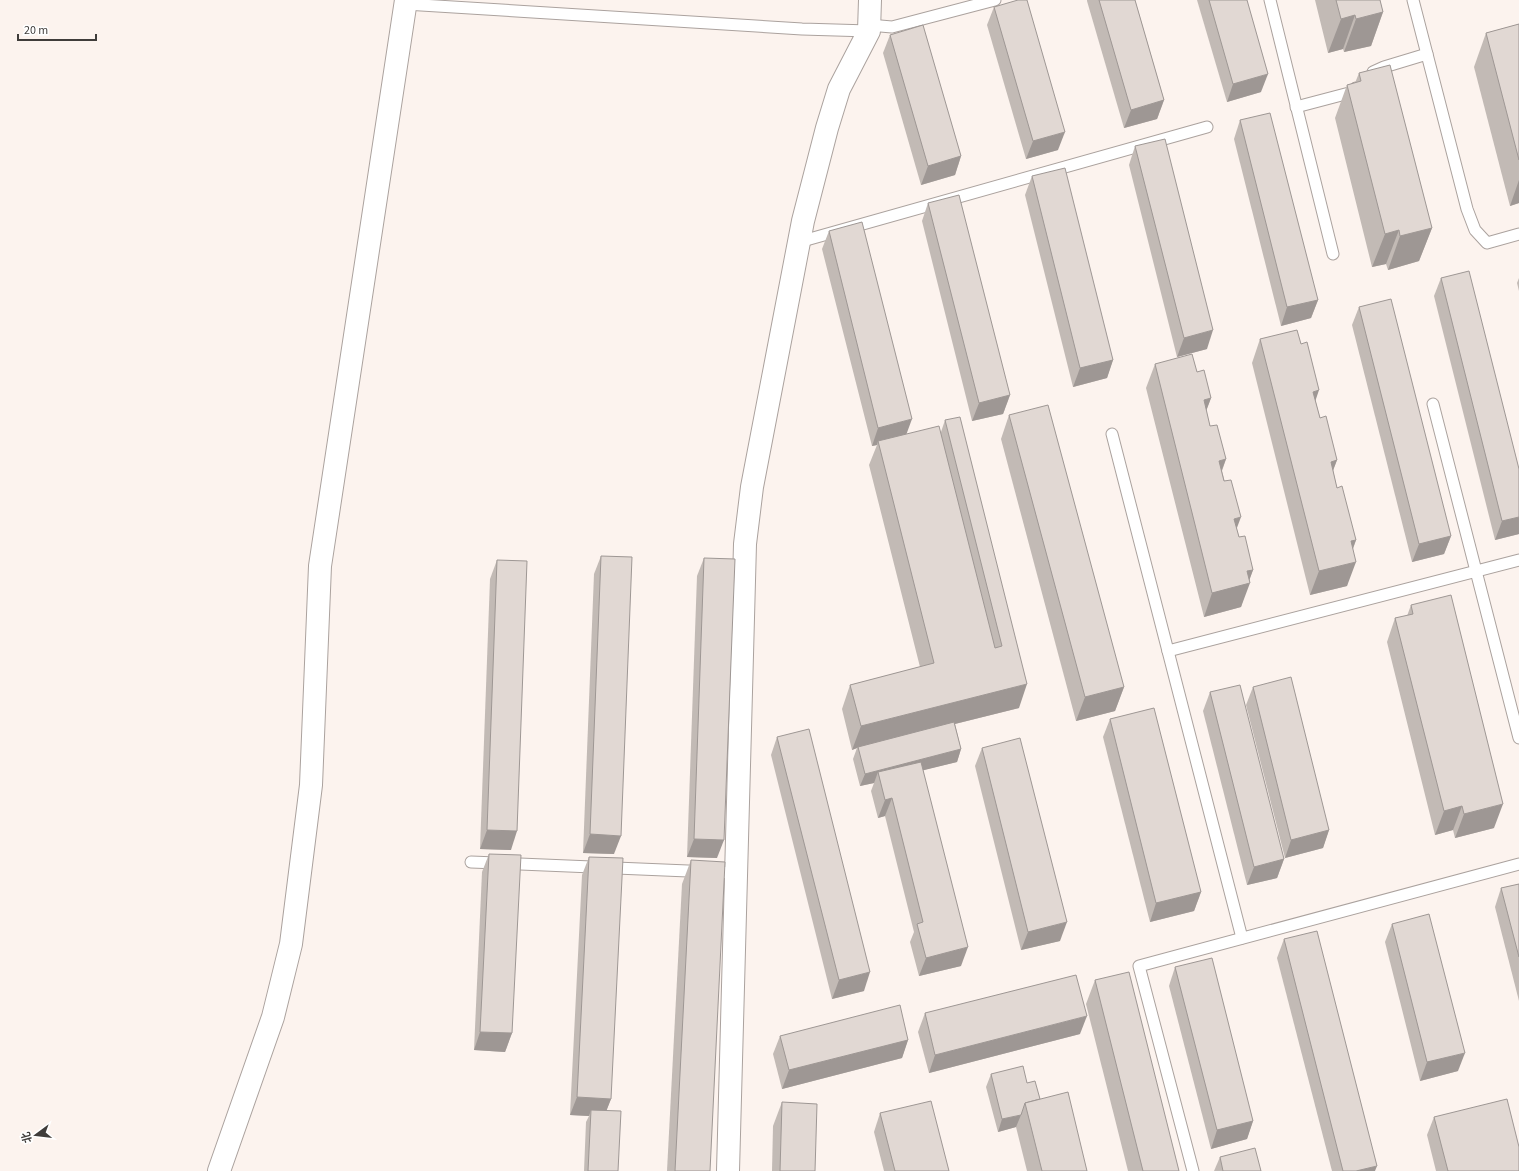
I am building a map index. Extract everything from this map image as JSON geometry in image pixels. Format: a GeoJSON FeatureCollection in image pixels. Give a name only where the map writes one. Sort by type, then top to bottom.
{"type":"FeatureCollection","features":[{"type":"Feature","properties":{"kind":"street"},"geometry":{"type":"LineString","coordinates":[[728,1171],[745,544],[752,488],[799,242],[826,128],[839,90],[869,28],[870,0]]}},
{"type":"Feature","properties":{"kind":"street"},"geometry":{"type":"LineString","coordinates":[[219,1171],[273,1017],[291,944],[311,785],[320,566],[405,2]]}},
{"type":"Feature","properties":{"kind":"lane"},"geometry":{"type":"LineString","coordinates":[[405,2],[786,28],[869,28],[892,27],[995,0]]}},
{"type":"Feature","properties":{"kind":"lane"},"geometry":{"type":"LineString","coordinates":[[1270,0],[1333,254]]}},
{"type":"Feature","properties":{"kind":"lane"},"geometry":{"type":"LineString","coordinates":[[1413,0],[1467,209],[1475,230],[1487,243],[1519,234]]}},
{"type":"Feature","properties":{"kind":"lane"},"geometry":{"type":"LineString","coordinates":[[1296,108],[1353,92],[1374,71],[1427,54]]}},
{"type":"Feature","properties":{"kind":"lane"},"geometry":{"type":"LineString","coordinates":[[799,242],[1207,127]]}},
{"type":"Feature","properties":{"kind":"lane"},"geometry":{"type":"LineString","coordinates":[[1433,404],[1519,738]]}},
{"type":"Feature","properties":{"kind":"lane"},"geometry":{"type":"LineString","coordinates":[[1112,434],[1242,938]]}},
{"type":"Feature","properties":{"kind":"lane"},"geometry":{"type":"LineString","coordinates":[[1168,650],[1519,560]]}},
{"type":"Feature","properties":{"kind":"lane"},"geometry":{"type":"LineString","coordinates":[[471,862],[736,873]]}},
{"type":"Feature","properties":{"kind":"lane"},"geometry":{"type":"LineString","coordinates":[[1193,1171],[1139,966],[1519,864]]}},
{"type":"Feature","properties":{"kind":"building"},"geometry":{"type":"Polygon","coordinates":[[[1018,0],[1027,0],[1065,132],[1033,141],[994,7],[1018,0]]]}},
{"type":"Feature","properties":{"kind":"building"},"geometry":{"type":"Polygon","coordinates":[[[1099,0],[1135,0],[1164,100],[1131,110],[1099,0]]]}},
{"type":"Feature","properties":{"kind":"building"},"geometry":{"type":"Polygon","coordinates":[[[1209,0],[1247,0],[1268,74],[1233,84],[1209,0]]]}},
{"type":"Feature","properties":{"kind":"building"},"geometry":{"type":"Polygon","coordinates":[[[1336,0],[1380,0],[1383,12],[1356,19],[1355,15],[1341,19],[1336,0]]]}},
{"type":"Feature","properties":{"kind":"building"},"geometry":{"type":"Polygon","coordinates":[[[1519,24],[1519,160],[1486,33],[1519,24]]]}},
{"type":"Feature","properties":{"kind":"building"},"geometry":{"type":"Polygon","coordinates":[[[923,25],[961,156],[928,166],[890,35],[923,25]]]}},
{"type":"Feature","properties":{"kind":"building"},"geometry":{"type":"Polygon","coordinates":[[[1390,65],[1432,228],[1400,236],[1399,230],[1385,234],[1347,85],[1361,81],[1359,73],[1390,65]]]}},
{"type":"Feature","properties":{"kind":"building"},"geometry":{"type":"Polygon","coordinates":[[[1270,113],[1318,300],[1287,307],[1240,120],[1270,113]]]}},
{"type":"Feature","properties":{"kind":"building"},"geometry":{"type":"Polygon","coordinates":[[[1165,139],[1213,330],[1184,338],[1135,146],[1165,139]]]}},
{"type":"Feature","properties":{"kind":"building"},"geometry":{"type":"Polygon","coordinates":[[[1065,168],[1113,360],[1080,368],[1032,176],[1065,168]]]}},
{"type":"Feature","properties":{"kind":"building"},"geometry":{"type":"Polygon","coordinates":[[[959,195],[1010,395],[979,403],[928,203],[959,195]]]}},
{"type":"Feature","properties":{"kind":"building"},"geometry":{"type":"Polygon","coordinates":[[[862,222],[912,419],[878,428],[829,231],[862,222]]]}},
{"type":"Feature","properties":{"kind":"building"},"geometry":{"type":"Polygon","coordinates":[[[1469,271],[1519,469],[1519,517],[1502,521],[1441,278],[1469,271]]]}},
{"type":"Feature","properties":{"kind":"building"},"geometry":{"type":"Polygon","coordinates":[[[1391,299],[1451,536],[1419,544],[1359,307],[1391,299]]]}},
{"type":"Feature","properties":{"kind":"building"},"geometry":{"type":"Polygon","coordinates":[[[1297,330],[1301,344],[1307,342],[1319,390],[1313,392],[1320,418],[1326,416],[1337,460],[1331,462],[1337,488],[1342,486],[1356,540],[1351,541],[1356,562],[1319,571],[1260,339],[1297,330]]]}},
{"type":"Feature","properties":{"kind":"building"},"geometry":{"type":"Polygon","coordinates":[[[1192,354],[1197,372],[1204,370],[1211,398],[1204,400],[1210,426],[1217,425],[1226,459],[1219,461],[1224,481],[1231,480],[1241,517],[1234,519],[1239,537],[1245,536],[1253,570],[1247,571],[1250,583],[1212,593],[1155,364],[1192,354]]]}},
{"type":"Feature","properties":{"kind":"building"},"geometry":{"type":"Polygon","coordinates":[[[1048,405],[1124,687],[1085,697],[1009,415],[1048,405]]]}},
{"type":"Feature","properties":{"kind":"building"},"geometry":{"type":"Polygon","coordinates":[[[960,417],[1027,684],[861,726],[850,685],[934,663],[878,441],[939,426],[995,648],[1002,646],[945,420],[960,417]]]}},
{"type":"Feature","properties":{"kind":"building"},"geometry":{"type":"Polygon","coordinates":[[[601,556],[632,557],[621,836],[590,834],[601,556]]]}},
{"type":"Feature","properties":{"kind":"building"},"geometry":{"type":"Polygon","coordinates":[[[704,558],[735,559],[724,840],[694,839],[704,558]]]}},
{"type":"Feature","properties":{"kind":"building"},"geometry":{"type":"Polygon","coordinates":[[[497,560],[527,561],[517,831],[487,830],[497,560]]]}},
{"type":"Feature","properties":{"kind":"building"},"geometry":{"type":"Polygon","coordinates":[[[1451,595],[1503,804],[1464,814],[1462,806],[1444,811],[1395,618],[1413,614],[1411,605],[1451,595]]]}},
{"type":"Feature","properties":{"kind":"building"},"geometry":{"type":"Polygon","coordinates":[[[1291,677],[1329,830],[1291,840],[1253,687],[1291,677]]]}},
{"type":"Feature","properties":{"kind":"building"},"geometry":{"type":"Polygon","coordinates":[[[1240,685],[1284,859],[1254,867],[1210,692],[1240,685]]]}},
{"type":"Feature","properties":{"kind":"building"},"geometry":{"type":"Polygon","coordinates":[[[1154,708],[1201,892],[1156,903],[1110,719],[1154,708]]]}},
{"type":"Feature","properties":{"kind":"building"},"geometry":{"type":"Polygon","coordinates":[[[954,722],[961,749],[865,774],[858,747],[954,722]]]}},
{"type":"Feature","properties":{"kind":"building"},"geometry":{"type":"Polygon","coordinates":[[[809,729],[870,972],[839,980],[777,737],[809,729]]]}},
{"type":"Feature","properties":{"kind":"building"},"geometry":{"type":"Polygon","coordinates":[[[1020,738],[1067,922],[1028,932],[982,748],[1020,738]]]}},
{"type":"Feature","properties":{"kind":"building"},"geometry":{"type":"Polygon","coordinates":[[[921,762],[968,947],[926,958],[917,924],[923,922],[892,798],[885,800],[878,772],[921,762]]]}},
{"type":"Feature","properties":{"kind":"building"},"geometry":{"type":"Polygon","coordinates":[[[489,854],[521,855],[512,1033],[480,1032],[489,854]]]}},
{"type":"Feature","properties":{"kind":"building"},"geometry":{"type":"Polygon","coordinates":[[[589,857],[623,858],[611,1099],[577,1097],[589,857]]]}},
{"type":"Feature","properties":{"kind":"building"},"geometry":{"type":"Polygon","coordinates":[[[691,860],[725,862],[710,1171],[675,1171],[691,860]]]}},
{"type":"Feature","properties":{"kind":"building"},"geometry":{"type":"Polygon","coordinates":[[[1519,884],[1519,957],[1501,888],[1519,884]]]}},
{"type":"Feature","properties":{"kind":"building"},"geometry":{"type":"Polygon","coordinates":[[[1429,914],[1465,1053],[1427,1062],[1392,924],[1429,914]]]}},
{"type":"Feature","properties":{"kind":"building"},"geometry":{"type":"Polygon","coordinates":[[[1317,931],[1377,1166],[1356,1171],[1343,1171],[1284,939],[1317,931]]]}},
{"type":"Feature","properties":{"kind":"building"},"geometry":{"type":"Polygon","coordinates":[[[1212,958],[1253,1121],[1217,1130],[1175,967],[1212,958]]]}},
{"type":"Feature","properties":{"kind":"building"},"geometry":{"type":"Polygon","coordinates":[[[1129,972],[1179,1171],[1143,1171],[1095,980],[1129,972]]]}},
{"type":"Feature","properties":{"kind":"building"},"geometry":{"type":"Polygon","coordinates":[[[1076,975],[1087,1016],[935,1055],[925,1013],[1076,975]]]}},
{"type":"Feature","properties":{"kind":"building"},"geometry":{"type":"Polygon","coordinates":[[[900,1005],[908,1040],[789,1070],[780,1036],[900,1005]]]}},
{"type":"Feature","properties":{"kind":"building"},"geometry":{"type":"Polygon","coordinates":[[[1023,1066],[1027,1083],[1035,1081],[1040,1099],[1025,1103],[1021,1115],[1002,1119],[991,1074],[1023,1066]]]}},
{"type":"Feature","properties":{"kind":"building"},"geometry":{"type":"Polygon","coordinates":[[[1068,1092],[1087,1171],[1042,1171],[1025,1103],[1068,1092]]]}},
{"type":"Feature","properties":{"kind":"building"},"geometry":{"type":"Polygon","coordinates":[[[1507,1099],[1519,1147],[1519,1171],[1448,1171],[1434,1117],[1507,1099]]]}},
{"type":"Feature","properties":{"kind":"building"},"geometry":{"type":"Polygon","coordinates":[[[931,1101],[949,1171],[895,1171],[880,1113],[931,1101]]]}},
{"type":"Feature","properties":{"kind":"building"},"geometry":{"type":"Polygon","coordinates":[[[782,1102],[817,1104],[815,1171],[780,1171],[782,1102]]]}},
{"type":"Feature","properties":{"kind":"building"},"geometry":{"type":"Polygon","coordinates":[[[591,1110],[621,1111],[618,1171],[588,1171],[591,1110]]]}},
{"type":"Feature","properties":{"kind":"building"},"geometry":{"type":"Polygon","coordinates":[[[1255,1148],[1261,1171],[1223,1171],[1220,1157],[1255,1148]]]}}]}
